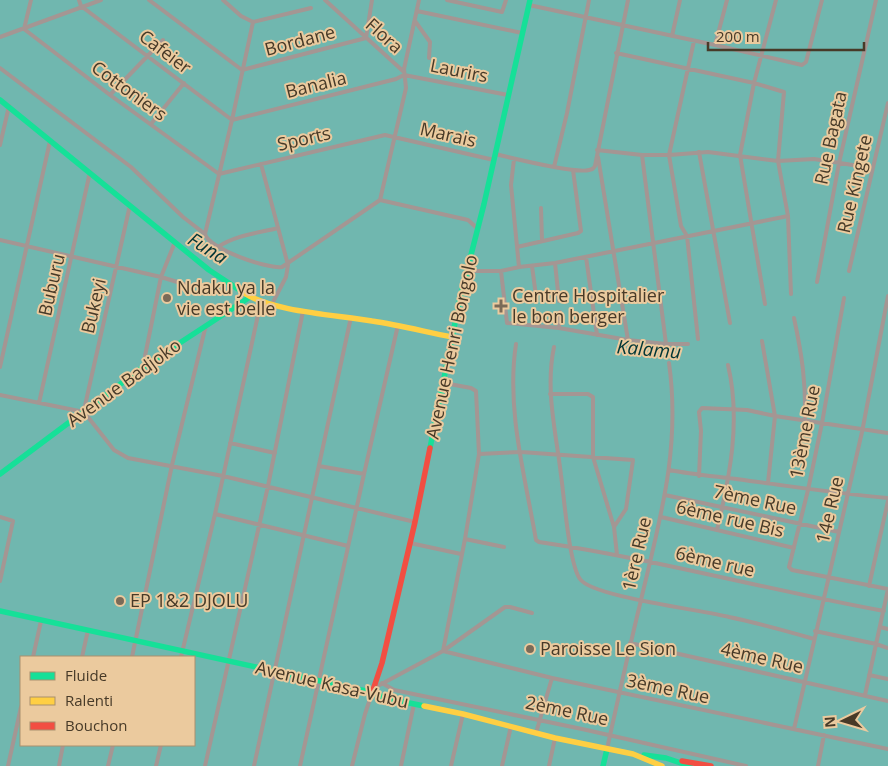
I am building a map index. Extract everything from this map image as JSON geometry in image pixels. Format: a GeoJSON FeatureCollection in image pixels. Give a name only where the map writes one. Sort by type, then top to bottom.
{"type":"FeatureCollection","features":[{"type":"Feature","properties":{"kind":"street"},"geometry":{"type":"LineString","coordinates":[[24,30],[30,0]]}},
{"type":"Feature","properties":{"kind":"street"},"geometry":{"type":"LineString","coordinates":[[79,0],[81,6]]}},
{"type":"Feature","properties":{"kind":"street"},"geometry":{"type":"LineString","coordinates":[[0,37],[24,30],[81,6],[101,0]]}},
{"type":"Feature","properties":{"kind":"street"},"geometry":{"type":"LineString","coordinates":[[149,0],[242,70]]}},
{"type":"Feature","properties":{"kind":"street"},"geometry":{"type":"LineString","coordinates":[[223,0],[241,16],[253,22],[311,8]]}},
{"type":"Feature","properties":{"kind":"street","name":"Flora"},"geometry":{"type":"LineString","coordinates":[[325,0],[404,73]]}},
{"type":"Feature","properties":{"kind":"street"},"geometry":{"type":"LineString","coordinates":[[366,38],[372,0]]}},
{"type":"Feature","properties":{"kind":"street"},"geometry":{"type":"LineString","coordinates":[[0,68],[131,167],[218,247],[262,266],[278,268],[288,265],[380,200],[406,88],[404,73],[419,0]]}},
{"type":"Feature","properties":{"kind":"street"},"geometry":{"type":"LineString","coordinates":[[447,0],[502,12],[506,0]]}},
{"type":"Feature","properties":{"kind":"street"},"geometry":{"type":"LineString","coordinates":[[554,167],[589,0]]}},
{"type":"Feature","properties":{"kind":"street"},"geometry":{"type":"LineString","coordinates":[[517,247],[581,231],[573,170],[587,171],[592,170],[595,166],[628,0]]}},
{"type":"Feature","properties":{"kind":"street"},"geometry":{"type":"LineString","coordinates":[[672,36],[680,0]]}},
{"type":"Feature","properties":{"kind":"street"},"geometry":{"type":"LineString","coordinates":[[715,45],[727,0]]}},
{"type":"Feature","properties":{"kind":"street"},"geometry":{"type":"LineString","coordinates":[[765,304],[740,155],[754,83],[776,0]]}},
{"type":"Feature","properties":{"kind":"street"},"geometry":{"type":"LineString","coordinates":[[530,3],[623,26],[804,65],[822,0]]}},
{"type":"Feature","properties":{"kind":"street","name":"Rue Bagata"},"geometry":{"type":"LineString","coordinates":[[817,282],[840,163],[876,0]]}},
{"type":"Feature","properties":{"kind":"street","name":"Avenue Henri Bongolo"},"geometry":{"type":"LineString","coordinates":[[373,690],[382,663],[415,522],[466,271],[478,229],[530,3]]}},
{"type":"Feature","properties":{"kind":"street","name":"Cafeier"},"geometry":{"type":"LineString","coordinates":[[81,6],[232,120]]}},
{"type":"Feature","properties":{"kind":"street"},"geometry":{"type":"LineString","coordinates":[[417,11],[522,33]]}},
{"type":"Feature","properties":{"kind":"street"},"geometry":{"type":"LineString","coordinates":[[415,21],[430,42],[429,58]]}},
{"type":"Feature","properties":{"kind":"street"},"geometry":{"type":"LineString","coordinates":[[205,234],[253,22]]}},
{"type":"Feature","properties":{"kind":"street","name":"Cottoniers"},"geometry":{"type":"LineString","coordinates":[[24,30],[219,174]]}},
{"type":"Feature","properties":{"kind":"street","name":"Bordane"},"geometry":{"type":"LineString","coordinates":[[242,70],[366,38]]}},
{"type":"Feature","properties":{"kind":"street"},"geometry":{"type":"LineString","coordinates":[[110,95],[163,40]]}},
{"type":"Feature","properties":{"kind":"street"},"geometry":{"type":"LineString","coordinates":[[694,41],[669,155],[681,226],[687,236],[698,339]]}},
{"type":"Feature","properties":{"kind":"street"},"geometry":{"type":"LineString","coordinates":[[616,53],[754,83],[784,92],[778,161],[788,216],[791,294]]}},
{"type":"Feature","properties":{"kind":"street","name":"Laurirs"},"geometry":{"type":"LineString","coordinates":[[404,73],[508,95]]}},
{"type":"Feature","properties":{"kind":"street","name":"Banalia"},"geometry":{"type":"LineString","coordinates":[[232,120],[396,79],[404,73]]}},
{"type":"Feature","properties":{"kind":"street"},"geometry":{"type":"LineString","coordinates":[[151,124],[184,83]]}},
{"type":"Feature","properties":{"kind":"street"},"geometry":{"type":"LineString","coordinates":[[0,100],[210,270],[250,297],[303,311],[398,325],[452,337]]}},
{"type":"Feature","properties":{"kind":"street","name":"Rue Kingete"},"geometry":{"type":"LineString","coordinates":[[849,271],[888,102]]}},
{"type":"Feature","properties":{"kind":"street"},"geometry":{"type":"LineString","coordinates":[[0,145],[8,106]]}},
{"type":"Feature","properties":{"kind":"street","name":"Sports"},"geometry":{"type":"LineString","coordinates":[[219,174],[385,135],[395,137]]}},
{"type":"Feature","properties":{"kind":"street","name":"Marais"},"geometry":{"type":"LineString","coordinates":[[395,137],[573,170]]}},
{"type":"Feature","properties":{"kind":"street"},"geometry":{"type":"LineString","coordinates":[[0,367],[50,141]]}},
{"type":"Feature","properties":{"kind":"street"},"geometry":{"type":"LineString","coordinates":[[598,150],[669,155],[699,152],[740,155],[778,161],[814,159],[872,168]]}},
{"type":"Feature","properties":{"kind":"street"},"geometry":{"type":"LineString","coordinates":[[598,150],[600,174],[628,340]]}},
{"type":"Feature","properties":{"kind":"street"},"geometry":{"type":"LineString","coordinates":[[699,152],[730,323]]}},
{"type":"Feature","properties":{"kind":"street"},"geometry":{"type":"LineString","coordinates":[[642,154],[666,344]]}},
{"type":"Feature","properties":{"kind":"street"},"geometry":{"type":"LineString","coordinates":[[514,159],[511,185],[519,267]]}},
{"type":"Feature","properties":{"kind":"street"},"geometry":{"type":"LineString","coordinates":[[261,164],[288,265],[286,277],[271,304]]}},
{"type":"Feature","properties":{"kind":"street","name":"Buburu"},"geometry":{"type":"LineString","coordinates":[[39,404],[90,172]]}},
{"type":"Feature","properties":{"kind":"street"},"geometry":{"type":"LineString","coordinates":[[380,200],[468,220],[478,229]]}},
{"type":"Feature","properties":{"kind":"street","name":"Bukeyi"},"geometry":{"type":"LineString","coordinates":[[84,412],[130,205]]}},
{"type":"Feature","properties":{"kind":"street"},"geometry":{"type":"LineString","coordinates":[[540,208],[542,241]]}},
{"type":"Feature","properties":{"kind":"street"},"geometry":{"type":"LineString","coordinates":[[466,271],[502,271],[556,263],[788,216]]}},
{"type":"Feature","properties":{"kind":"street"},"geometry":{"type":"LineString","coordinates":[[218,247],[227,241],[239,237],[278,228]]}},
{"type":"Feature","properties":{"kind":"street"},"geometry":{"type":"LineString","coordinates":[[0,240],[161,277],[187,285]]}},
{"type":"Feature","properties":{"kind":"street"},"geometry":{"type":"LineString","coordinates":[[146,365],[145,356],[161,277],[176,242]]}},
{"type":"Feature","properties":{"kind":"street"},"geometry":{"type":"LineString","coordinates":[[586,257],[597,335]]}},
{"type":"Feature","properties":{"kind":"street"},"geometry":{"type":"LineString","coordinates":[[556,263],[559,301]]}},
{"type":"Feature","properties":{"kind":"street"},"geometry":{"type":"LineString","coordinates":[[532,266],[536,296]]}},
{"type":"Feature","properties":{"kind":"street"},"geometry":{"type":"LineString","coordinates":[[502,271],[507,322],[559,328],[628,340],[688,344]]}},
{"type":"Feature","properties":{"kind":"street","name":"14e Rue"},"geometry":{"type":"LineString","coordinates":[[794,729],[862,428],[888,296]]}},
{"type":"Feature","properties":{"kind":"street","name":"Avenue Badjoko"},"geometry":{"type":"LineString","coordinates":[[0,474],[146,365],[250,297]]}},
{"type":"Feature","properties":{"kind":"street","name":"13ème Rue"},"geometry":{"type":"LineString","coordinates":[[828,578],[792,570],[789,567],[822,423],[844,298]]}},
{"type":"Feature","properties":{"kind":"street"},"geometry":{"type":"LineString","coordinates":[[181,656],[215,514],[261,301]]}},
{"type":"Feature","properties":{"kind":"street"},"geometry":{"type":"LineString","coordinates":[[205,766],[260,524],[303,311]]}},
{"type":"Feature","properties":{"kind":"street"},"geometry":{"type":"LineString","coordinates":[[538,312],[538,325]]}},
{"type":"Feature","properties":{"kind":"street"},"geometry":{"type":"LineString","coordinates":[[559,328],[560,312]]}},
{"type":"Feature","properties":{"kind":"street"},"geometry":{"type":"LineString","coordinates":[[254,766],[351,317]]}},
{"type":"Feature","properties":{"kind":"street"},"geometry":{"type":"LineString","coordinates":[[794,318],[804,367],[806,390],[805,420]]}},
{"type":"Feature","properties":{"kind":"street"},"geometry":{"type":"LineString","coordinates":[[132,656],[172,465],[206,324]]}},
{"type":"Feature","properties":{"kind":"street"},"geometry":{"type":"LineString","coordinates":[[300,766],[398,325]]}},
{"type":"Feature","properties":{"kind":"street"},"geometry":{"type":"LineString","coordinates":[[762,340],[775,416],[768,483]]}},
{"type":"Feature","properties":{"kind":"street"},"geometry":{"type":"LineString","coordinates":[[516,344],[512,368],[513,393],[521,452]]}},
{"type":"Feature","properties":{"kind":"street"},"geometry":{"type":"LineString","coordinates":[[554,347],[550,374],[550,394],[570,546],[580,581],[596,590],[728,616],[814,639]]}},
{"type":"Feature","properties":{"kind":"street","name":"1ère Rue"},"geometry":{"type":"LineString","coordinates":[[607,749],[665,495],[673,434],[672,380],[669,363]]}},
{"type":"Feature","properties":{"kind":"street"},"geometry":{"type":"LineString","coordinates":[[717,530],[728,478],[735,408],[728,365]]}},
{"type":"Feature","properties":{"kind":"street"},"geometry":{"type":"LineString","coordinates":[[443,651],[465,539],[479,454],[476,392],[471,388],[444,383]]}},
{"type":"Feature","properties":{"kind":"street"},"geometry":{"type":"LineString","coordinates":[[550,394],[591,394],[593,397],[593,457],[614,527],[617,554]]}},
{"type":"Feature","properties":{"kind":"street"},"geometry":{"type":"LineString","coordinates":[[0,395],[84,412],[114,450],[128,458],[172,465],[268,486],[415,522]]}},
{"type":"Feature","properties":{"kind":"street"},"geometry":{"type":"LineString","coordinates":[[699,476],[700,409],[702,408],[735,408],[888,433]]}},
{"type":"Feature","properties":{"kind":"street"},"geometry":{"type":"LineString","coordinates":[[230,443],[275,453]]}},
{"type":"Feature","properties":{"kind":"street"},"geometry":{"type":"LineString","coordinates":[[479,454],[521,452],[631,459],[634,462],[626,509],[614,527]]}},
{"type":"Feature","properties":{"kind":"street","name":"6ème rue"},"geometry":{"type":"LineString","coordinates":[[521,452],[536,540],[539,542],[617,554],[823,600],[884,611]]}},
{"type":"Feature","properties":{"kind":"street"},"geometry":{"type":"LineString","coordinates":[[319,466],[364,474]]}},
{"type":"Feature","properties":{"kind":"street"},"geometry":{"type":"LineString","coordinates":[[669,470],[699,476],[768,483],[888,500],[869,586]]}},
{"type":"Feature","properties":{"kind":"street","name":"7ème Rue"},"geometry":{"type":"LineString","coordinates":[[665,495],[839,532]]}},
{"type":"Feature","properties":{"kind":"street"},"geometry":{"type":"LineString","coordinates":[[215,514],[348,546]]}},
{"type":"Feature","properties":{"kind":"street"},"geometry":{"type":"LineString","coordinates":[[0,517],[13,521],[0,581]]}},
{"type":"Feature","properties":{"kind":"street","name":"6ème rue Bis"},"geometry":{"type":"LineString","coordinates":[[661,517],[794,548]]}},
{"type":"Feature","properties":{"kind":"street"},"geometry":{"type":"LineString","coordinates":[[465,539],[504,548]]}},
{"type":"Feature","properties":{"kind":"street"},"geometry":{"type":"LineString","coordinates":[[410,543],[461,554]]}},
{"type":"Feature","properties":{"kind":"street"},"geometry":{"type":"LineString","coordinates":[[828,578],[888,589],[864,696]]}},
{"type":"Feature","properties":{"kind":"street"},"geometry":{"type":"LineString","coordinates":[[352,766],[373,690],[382,683],[443,651],[505,607],[532,613]]}},
{"type":"Feature","properties":{"kind":"street","name":"Avenue Kasa-Vubu"},"geometry":{"type":"LineString","coordinates":[[0,611],[319,682],[373,690],[384,698],[463,714],[536,734],[633,754],[662,766]]}},
{"type":"Feature","properties":{"kind":"street"},"geometry":{"type":"LineString","coordinates":[[33,656],[41,621]]}},
{"type":"Feature","properties":{"kind":"street"},"geometry":{"type":"LineString","coordinates":[[880,627],[888,629]]}},
{"type":"Feature","properties":{"kind":"street"},"geometry":{"type":"LineString","coordinates":[[82,656],[88,630]]}},
{"type":"Feature","properties":{"kind":"street"},"geometry":{"type":"LineString","coordinates":[[815,631],[888,648]]}},
{"type":"Feature","properties":{"kind":"street","name":"4ème Rue"},"geometry":{"type":"LineString","coordinates":[[630,643],[888,701]]}},
{"type":"Feature","properties":{"kind":"street","name":"3ème Rue"},"geometry":{"type":"LineString","coordinates":[[443,651],[620,693],[888,749]]}},
{"type":"Feature","properties":{"kind":"street"},"geometry":{"type":"LineString","coordinates":[[869,675],[888,679]]}},
{"type":"Feature","properties":{"kind":"street"},"geometry":{"type":"LineString","coordinates":[[536,734],[552,678]]}},
{"type":"Feature","properties":{"kind":"street","name":"2ème Rue"},"geometry":{"type":"LineString","coordinates":[[382,683],[394,690],[610,735],[746,766]]}},
{"type":"Feature","properties":{"kind":"street"},"geometry":{"type":"LineString","coordinates":[[401,766],[414,704]]}},
{"type":"Feature","properties":{"kind":"street"},"geometry":{"type":"LineString","coordinates":[[8,766],[20,712]]}},
{"type":"Feature","properties":{"kind":"street"},"geometry":{"type":"LineString","coordinates":[[451,766],[463,714]]}},
{"type":"Feature","properties":{"kind":"street"},"geometry":{"type":"LineString","coordinates":[[502,766],[511,726]]}},
{"type":"Feature","properties":{"kind":"street"},"geometry":{"type":"LineString","coordinates":[[818,766],[824,735]]}},
{"type":"Feature","properties":{"kind":"street"},"geometry":{"type":"LineString","coordinates":[[549,766],[555,738]]}},
{"type":"Feature","properties":{"kind":"street"},"geometry":{"type":"LineString","coordinates":[[59,766],[63,746]]}},
{"type":"Feature","properties":{"kind":"street"},"geometry":{"type":"LineString","coordinates":[[108,766],[113,746]]}},
{"type":"Feature","properties":{"kind":"street"},"geometry":{"type":"LineString","coordinates":[[156,766],[161,746]]}},
{"type":"Feature","properties":{"kind":"street"},"geometry":{"type":"LineString","coordinates":[[603,766],[607,749]]}},
{"type":"Feature","properties":{"kind":"street"},"geometry":{"type":"LineString","coordinates":[[633,754],[711,766]]}},
{"type":"Feature","properties":{"kind":"street"},"geometry":{"type":"LineString","coordinates":[[670,760],[690,766]]}},
{"type":"Feature","properties":{"kind":"water"},"geometry":{"type":"Polygon","coordinates":[[[0,0],[888,0],[888,766],[0,766],[0,0]]]}},
{"type":"Feature","properties":{"kind":"traffic: fast"},"geometry":{"type":"LineString","coordinates":[[430,448],[460,298],[484,204],[530,0]]}},
{"type":"Feature","properties":{"kind":"traffic: fast"},"geometry":{"type":"LineString","coordinates":[[0,100],[209,270],[244,293]]}},
{"type":"Feature","properties":{"kind":"traffic: fast"},"geometry":{"type":"LineString","coordinates":[[0,474],[146,365],[250,297]]}},
{"type":"Feature","properties":{"kind":"traffic: fast"},"geometry":{"type":"LineString","coordinates":[[0,611],[375,693],[385,698],[424,706]]}},
{"type":"Feature","properties":{"kind":"traffic: fast"},"geometry":{"type":"LineString","coordinates":[[603,766],[607,749]]}},
{"type":"Feature","properties":{"kind":"traffic: fast"},"geometry":{"type":"LineString","coordinates":[[644,755],[666,758],[690,766]]}},
{"type":"Feature","properties":{"kind":"traffic: slow"},"geometry":{"type":"LineString","coordinates":[[244,293],[271,305],[288,309],[382,323],[452,337]]}},
{"type":"Feature","properties":{"kind":"traffic: slow"},"geometry":{"type":"LineString","coordinates":[[424,706],[555,738],[633,754],[662,766]]}},
{"type":"Feature","properties":{"kind":"traffic: jam"},"geometry":{"type":"LineString","coordinates":[[372,693],[382,663],[430,448]]}},
{"type":"Feature","properties":{"kind":"traffic: jam"},"geometry":{"type":"LineString","coordinates":[[682,761],[711,766]]}},
{"type":"Feature","properties":{"kind":"place","name":"Ndaku ya la vie est belle"},"geometry":{"type":"Point","coordinates":[167,298]}},
{"type":"Feature","properties":{"kind":"place","name":"Centre Hospitalier le bon berger"},"geometry":{"type":"Point","coordinates":[501,306]}},
{"type":"Feature","properties":{"kind":"place","name":"EP 1&2 DJOLU"},"geometry":{"type":"Point","coordinates":[120,601]}},
{"type":"Feature","properties":{"kind":"place","name":"Paroisse Le Sion"},"geometry":{"type":"Point","coordinates":[530,649]}},
{"type":"Feature","properties":{"kind":"water label","name":"Funa"},"geometry":{"type":"Point","coordinates":[208,248]}},
{"type":"Feature","properties":{"kind":"water label","name":"Kalamu"},"geometry":{"type":"Point","coordinates":[649,349]}}]}
